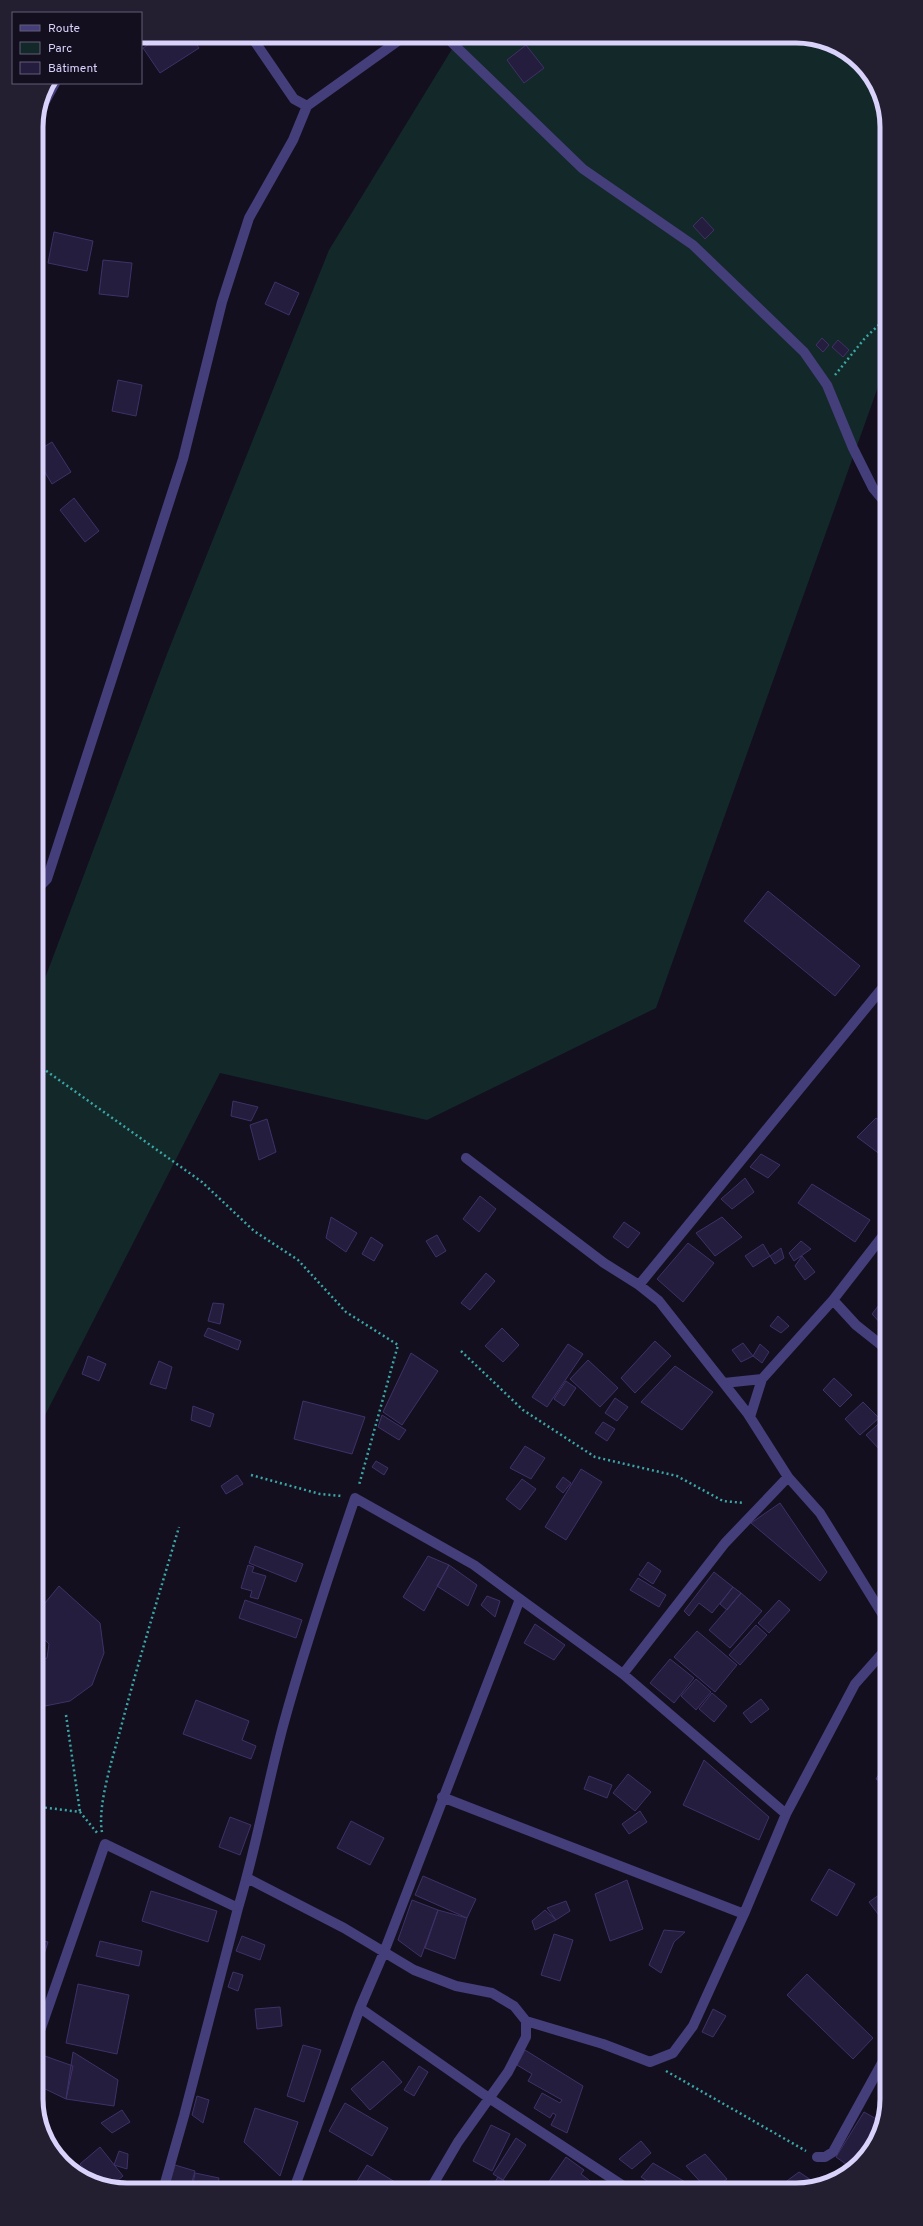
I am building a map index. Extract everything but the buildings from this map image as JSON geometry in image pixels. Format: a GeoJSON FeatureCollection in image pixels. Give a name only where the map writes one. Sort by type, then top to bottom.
{"type":"FeatureCollection","features":[{"type":"Feature","properties":{"kind":"street"},"geometry":{"type":"LineString","coordinates":[[256,43],[294,99],[307,106]]}},
{"type":"Feature","properties":{"kind":"street"},"geometry":{"type":"LineString","coordinates":[[43,883],[47,879],[183,459],[222,302],[249,218],[293,140],[307,106],[396,43]]}},
{"type":"Feature","properties":{"kind":"street"},"geometry":{"type":"LineString","coordinates":[[452,43],[583,169],[693,246],[804,352],[827,385],[853,448],[873,488],[880,496]]}},
{"type":"Feature","properties":{"kind":"street"},"geometry":{"type":"LineString","coordinates":[[638,1285],[880,991]]}},
{"type":"Feature","properties":{"kind":"street"},"geometry":{"type":"LineString","coordinates":[[466,1158],[604,1263],[638,1285],[659,1301],[750,1418],[788,1478],[820,1514],[880,1610]]}},
{"type":"Feature","properties":{"kind":"street"},"geometry":{"type":"LineString","coordinates":[[750,1418],[762,1379],[834,1300],[880,1240]]}},
{"type":"Feature","properties":{"kind":"street"},"geometry":{"type":"LineString","coordinates":[[834,1300],[856,1325],[880,1344]]}},
{"type":"Feature","properties":{"kind":"street"},"geometry":{"type":"LineString","coordinates":[[724,1383],[762,1379]]}},
{"type":"Feature","properties":{"kind":"street"},"geometry":{"type":"LineString","coordinates":[[623,1674],[725,1543],[788,1478]]}},
{"type":"Feature","properties":{"kind":"street"},"geometry":{"type":"LineString","coordinates":[[166,2183],[247,1878],[283,1726],[306,1645],[355,1498],[474,1565],[623,1674],[786,1814]]}},
{"type":"Feature","properties":{"kind":"street"},"geometry":{"type":"LineString","coordinates":[[296,2183],[360,2008],[384,1952],[442,1797],[520,1599]]}},
{"type":"Feature","properties":{"kind":"street"},"geometry":{"type":"LineString","coordinates":[[247,1878],[384,1952],[414,1970],[456,1986],[492,1993],[514,2006],[526,2020],[603,2044],[650,2062],[673,2053],[693,2026],[744,1914],[786,1814],[855,1684],[880,1656]]}},
{"type":"Feature","properties":{"kind":"street"},"geometry":{"type":"LineString","coordinates":[[442,1797],[744,1914]]}},
{"type":"Feature","properties":{"kind":"street"},"geometry":{"type":"LineString","coordinates":[[43,2020],[105,1844],[238,1908]]}},
{"type":"Feature","properties":{"kind":"street"},"geometry":{"type":"LineString","coordinates":[[360,2008],[489,2098],[620,2183]]}},
{"type":"Feature","properties":{"kind":"street"},"geometry":{"type":"LineString","coordinates":[[434,2183],[458,2142],[508,2072],[526,2037],[526,2020]]}},
{"type":"Feature","properties":{"kind":"street"},"geometry":{"type":"LineString","coordinates":[[817,2157],[825,2157],[833,2152],[880,2067]]}},
{"type":"Feature","properties":{"kind":"path"},"geometry":{"type":"LineString","coordinates":[[827,385],[865,338],[880,324]]}},
{"type":"Feature","properties":{"kind":"path"},"geometry":{"type":"LineString","coordinates":[[43,1069],[202,1182],[254,1231],[298,1260],[346,1312],[398,1346],[384,1391],[355,1498],[320,1494],[251,1475]]}},
{"type":"Feature","properties":{"kind":"path"},"geometry":{"type":"LineString","coordinates":[[461,1351],[523,1410],[595,1457],[678,1476],[723,1501],[762,1505]]}},
{"type":"Feature","properties":{"kind":"path"},"geometry":{"type":"LineString","coordinates":[[105,1844],[100,1820],[111,1762],[179,1527]]}},
{"type":"Feature","properties":{"kind":"path"},"geometry":{"type":"LineString","coordinates":[[66,1715],[80,1812],[105,1844]]}},
{"type":"Feature","properties":{"kind":"path"},"geometry":{"type":"LineString","coordinates":[[43,1807],[80,1812]]}},
{"type":"Feature","properties":{"kind":"path"},"geometry":{"type":"LineString","coordinates":[[650,2062],[817,2157]]}},
{"type":"Feature","properties":{"kind":"green space"},"geometry":{"type":"Polygon","coordinates":[[[456,43],[802,43],[823,47],[847,60],[866,80],[876,100],[880,121],[880,381],[656,1008],[427,1120],[220,1073],[43,1419],[43,984],[167,654],[329,250],[456,43]]]}}]}
